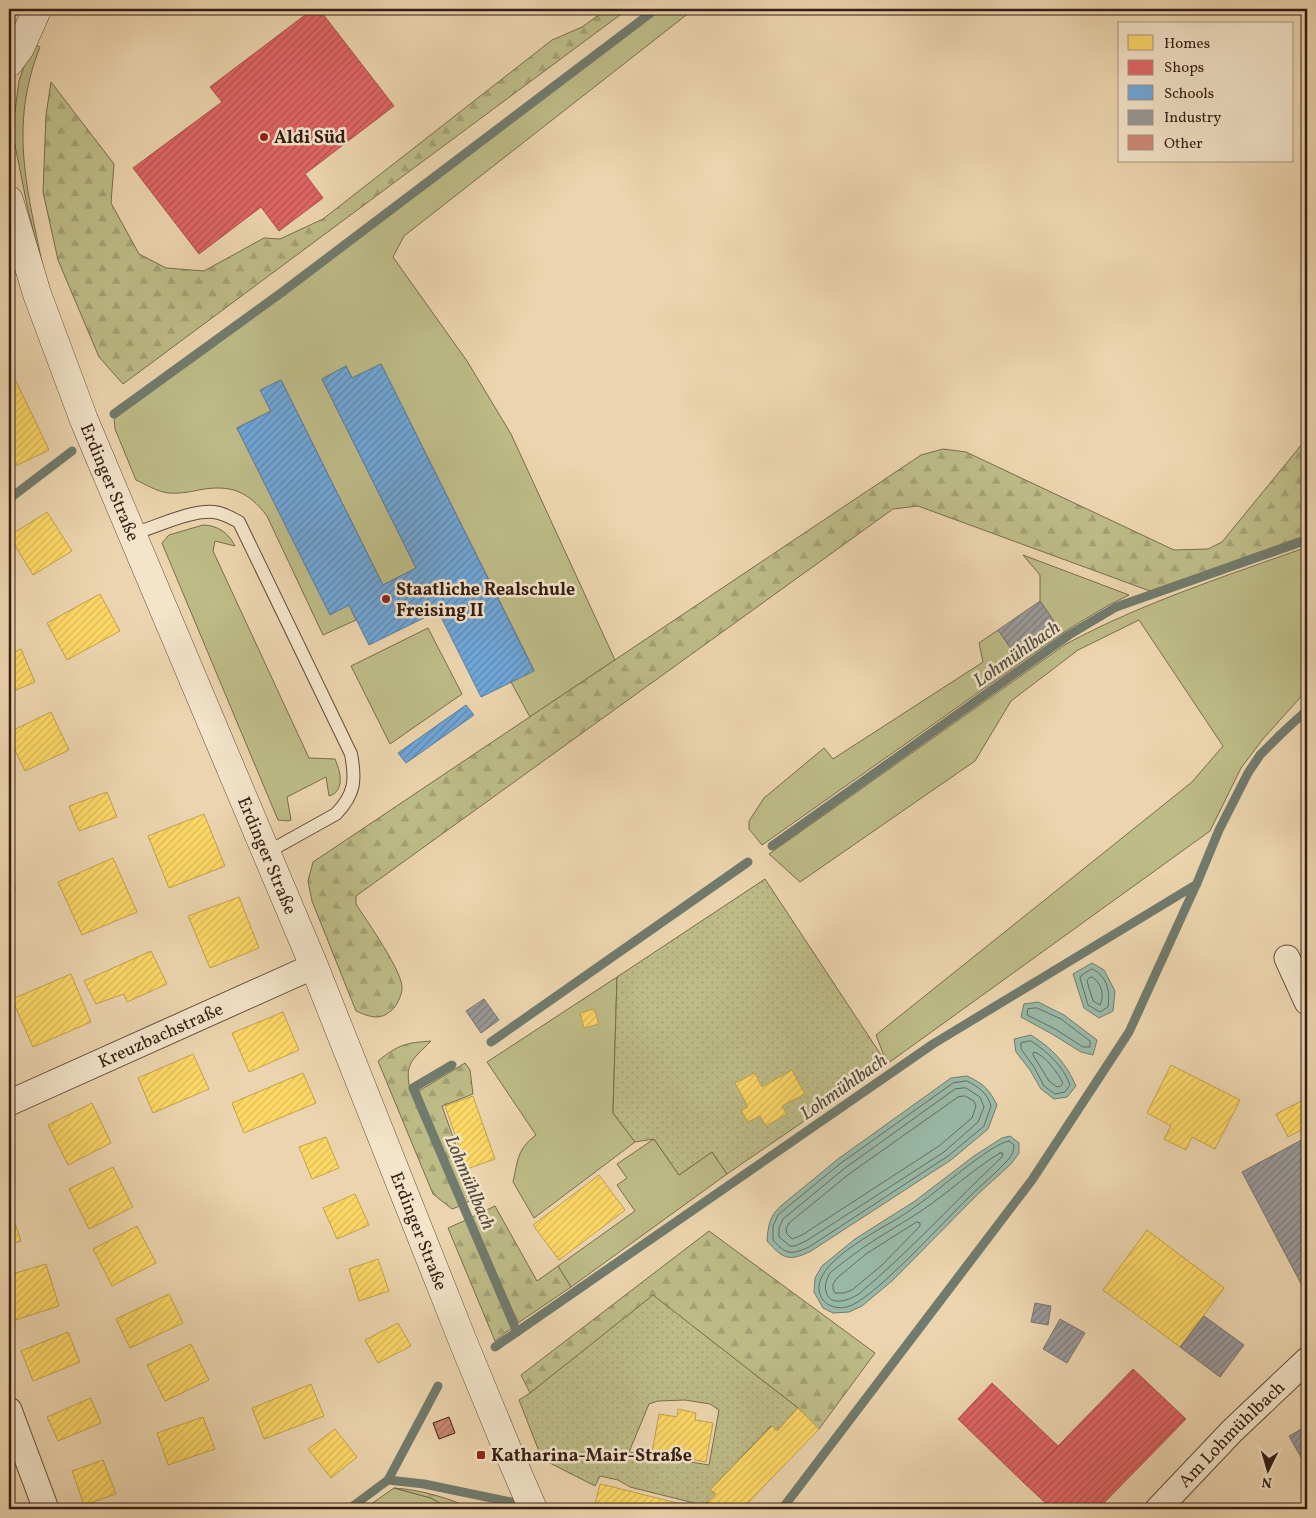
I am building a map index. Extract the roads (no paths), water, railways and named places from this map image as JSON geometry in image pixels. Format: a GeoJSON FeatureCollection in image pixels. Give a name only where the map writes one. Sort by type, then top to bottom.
{"type":"FeatureCollection","features":[{"type":"Feature","properties":{"kind":"street"},"geometry":{"type":"LineString","coordinates":[[9,63],[20,48],[36,12],[35,9]]}},
{"type":"Feature","properties":{"kind":"street","name":"Erdinger Straße"},"geometry":{"type":"LineString","coordinates":[[9,200],[37,294],[64,366],[132,534],[314,966],[460,1335],[533,1509]]}},
{"type":"Feature","properties":{"kind":"street"},"geometry":{"type":"LineString","coordinates":[[1287,958],[1307,1002]]}},
{"type":"Feature","properties":{"kind":"street","name":"Kreuzbachstraße"},"geometry":{"type":"LineString","coordinates":[[9,1103],[314,966]]}},
{"type":"Feature","properties":{"kind":"street","name":"Am Lohmühlbach"},"geometry":{"type":"LineString","coordinates":[[1158,1509],[1232,1430],[1307,1360]]}},
{"type":"Feature","properties":{"kind":"street"},"geometry":{"type":"LineString","coordinates":[[9,1410],[46,1509]]}},
{"type":"Feature","properties":{"kind":"lane"},"geometry":{"type":"LineString","coordinates":[[132,534],[191,515],[208,512],[224,514],[239,522],[350,754],[354,777],[353,788],[343,806],[336,814],[266,853]]}},
{"type":"Feature","properties":{"kind":"water"},"geometry":{"type":"Polygon","coordinates":[[[1092,963],[1104,970],[1115,991],[1113,1011],[1099,1018],[1084,1008],[1073,974],[1092,963]]]}},
{"type":"Feature","properties":{"kind":"water"},"geometry":{"type":"Polygon","coordinates":[[[1038,1002],[1064,1015],[1097,1040],[1093,1055],[1081,1052],[1021,1017],[1024,1004],[1038,1002]]]}},
{"type":"Feature","properties":{"kind":"water"},"geometry":{"type":"Polygon","coordinates":[[[1031,1035],[1052,1051],[1068,1070],[1076,1086],[1067,1097],[1054,1099],[1041,1089],[1030,1070],[1016,1052],[1014,1039],[1031,1035]]]}},
{"type":"Feature","properties":{"kind":"water"},"geometry":{"type":"Polygon","coordinates":[[[967,1076],[985,1088],[997,1105],[988,1129],[951,1160],[811,1251],[797,1257],[787,1257],[778,1252],[767,1241],[770,1221],[782,1205],[838,1159],[951,1078],[967,1076]]]}},
{"type":"Feature","properties":{"kind":"water"},"geometry":{"type":"Polygon","coordinates":[[[1010,1136],[1019,1143],[1019,1153],[1011,1164],[979,1193],[893,1280],[862,1306],[849,1312],[833,1313],[823,1308],[814,1292],[815,1278],[822,1266],[855,1239],[915,1201],[974,1156],[1002,1138],[1010,1136]]]}},
{"type":"Feature","properties":{"kind":"waterway"},"geometry":{"type":"LineString","coordinates":[[114,414],[281,293],[656,9]]}},
{"type":"Feature","properties":{"kind":"waterway"},"geometry":{"type":"LineString","coordinates":[[9,499],[72,451]]}},
{"type":"Feature","properties":{"kind":"waterway","name":"Lohmühlbach"},"geometry":{"type":"LineString","coordinates":[[772,846],[1069,635],[1116,607],[1307,540]]}},
{"type":"Feature","properties":{"kind":"waterway","name":"Lohmühlbach"},"geometry":{"type":"LineString","coordinates":[[782,1509],[1032,1180],[1129,1032],[1219,830],[1248,773],[1260,755],[1307,710]]}},
{"type":"Feature","properties":{"kind":"waterway","name":"Lohmühlbach"},"geometry":{"type":"LineString","coordinates":[[491,1042],[748,862]]}},
{"type":"Feature","properties":{"kind":"waterway","name":"Lohmühlbach"},"geometry":{"type":"LineString","coordinates":[[495,1347],[933,1044],[1197,884]]}},
{"type":"Feature","properties":{"kind":"waterway","name":"Lohmühlbach"},"geometry":{"type":"LineString","coordinates":[[452,1065],[413,1088],[517,1332]]}},
{"type":"Feature","properties":{"kind":"waterway","name":"Lohmühlbach"},"geometry":{"type":"LineString","coordinates":[[388,1480],[438,1386]]}},
{"type":"Feature","properties":{"kind":"waterway","name":"Lohmühlbach"},"geometry":{"type":"LineString","coordinates":[[349,1509],[388,1480],[424,1484],[525,1505]]}},
{"type":"Feature","properties":{"kind":"place","name":"Aldi Süd"},"geometry":{"type":"Point","coordinates":[264,137]}},
{"type":"Feature","properties":{"kind":"place","name":"Staatliche Realschule Freising II"},"geometry":{"type":"Point","coordinates":[386,599]}},
{"type":"Feature","properties":{"kind":"place","name":"Katharina-Mair-Straße"},"geometry":{"type":"Point","coordinates":[481,1455]}}]}
